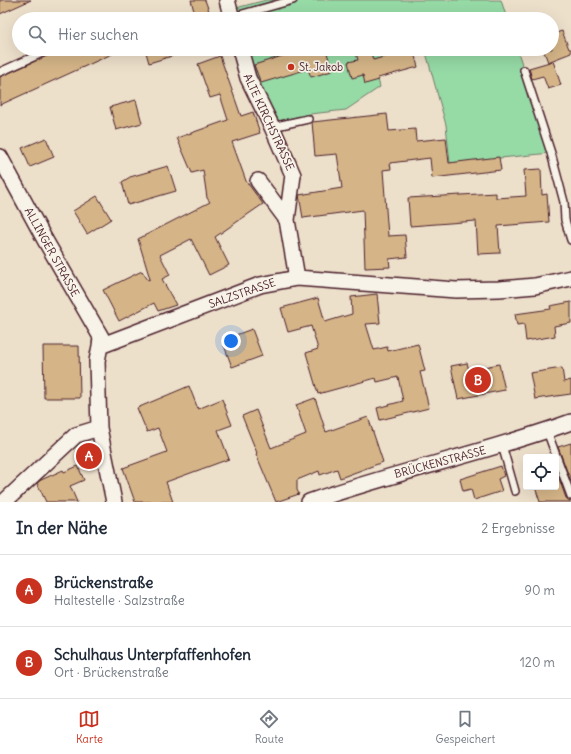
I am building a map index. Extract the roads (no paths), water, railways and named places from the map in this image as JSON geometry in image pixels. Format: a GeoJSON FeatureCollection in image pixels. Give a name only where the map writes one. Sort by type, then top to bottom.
{"type":"FeatureCollection","features":[{"type":"Feature","properties":{"kind":"street"},"geometry":{"type":"LineString","coordinates":[[227,0],[230,12]]}},
{"type":"Feature","properties":{"kind":"street","name":"ALTE KIRCHSTRASSE"},"geometry":{"type":"LineString","coordinates":[[242,56],[248,78],[293,175],[287,220],[297,278]]}},
{"type":"Feature","properties":{"kind":"street","name":"ALLINGER STRASSE"},"geometry":{"type":"LineString","coordinates":[[0,157],[45,240],[101,337],[100,346]]}},
{"type":"Feature","properties":{"kind":"street","name":"ALTE KIRCHSTRASSE"},"geometry":{"type":"LineString","coordinates":[[258,181],[287,220]]}},
{"type":"Feature","properties":{"kind":"street","name":"SALZSTRASSE"},"geometry":{"type":"LineString","coordinates":[[100,346],[260,285],[279,280],[297,278],[456,290],[535,286],[571,278]]}},
{"type":"Feature","properties":{"kind":"street"},"geometry":{"type":"LineString","coordinates":[[100,346],[97,360],[99,428],[114,502]]}},
{"type":"Feature","properties":{"kind":"street","name":"BRÜCKENSTRASSE"},"geometry":{"type":"LineString","coordinates":[[309,502],[393,475],[502,445],[571,422]]}},
{"type":"Feature","properties":{"kind":"street"},"geometry":{"type":"LineString","coordinates":[[4,502],[76,435],[99,428]]}},
{"type":"Feature","properties":{"kind":"lane"},"geometry":{"type":"LineString","coordinates":[[252,12],[293,0]]}},
{"type":"Feature","properties":{"kind":"lane"},"geometry":{"type":"LineString","coordinates":[[0,72],[35,56]]}},
{"type":"Feature","properties":{"kind":"lane"},"geometry":{"type":"LineString","coordinates":[[524,70],[551,153],[564,202],[565,220],[571,240]]}},
{"type":"Feature","properties":{"kind":"lane"},"geometry":{"type":"LineString","coordinates":[[272,127],[308,118]]}},
{"type":"Feature","properties":{"kind":"lane"},"geometry":{"type":"LineString","coordinates":[[547,431],[571,496]]}},
{"type":"Feature","properties":{"kind":"lane"},"geometry":{"type":"LineString","coordinates":[[502,445],[515,490]]}},
{"type":"Feature","properties":{"kind":"place","name":"St. Jakob"},"geometry":{"type":"Point","coordinates":[291,67]}},
{"type":"Feature","properties":{"kind":"place","name":"Schulhaus Unterpfaffenhofen"},"geometry":{"type":"Point","coordinates":[478,380]}},
{"type":"Feature","properties":{"kind":"place","name":"Brückenstraße"},"geometry":{"type":"Point","coordinates":[89,456]}}]}
